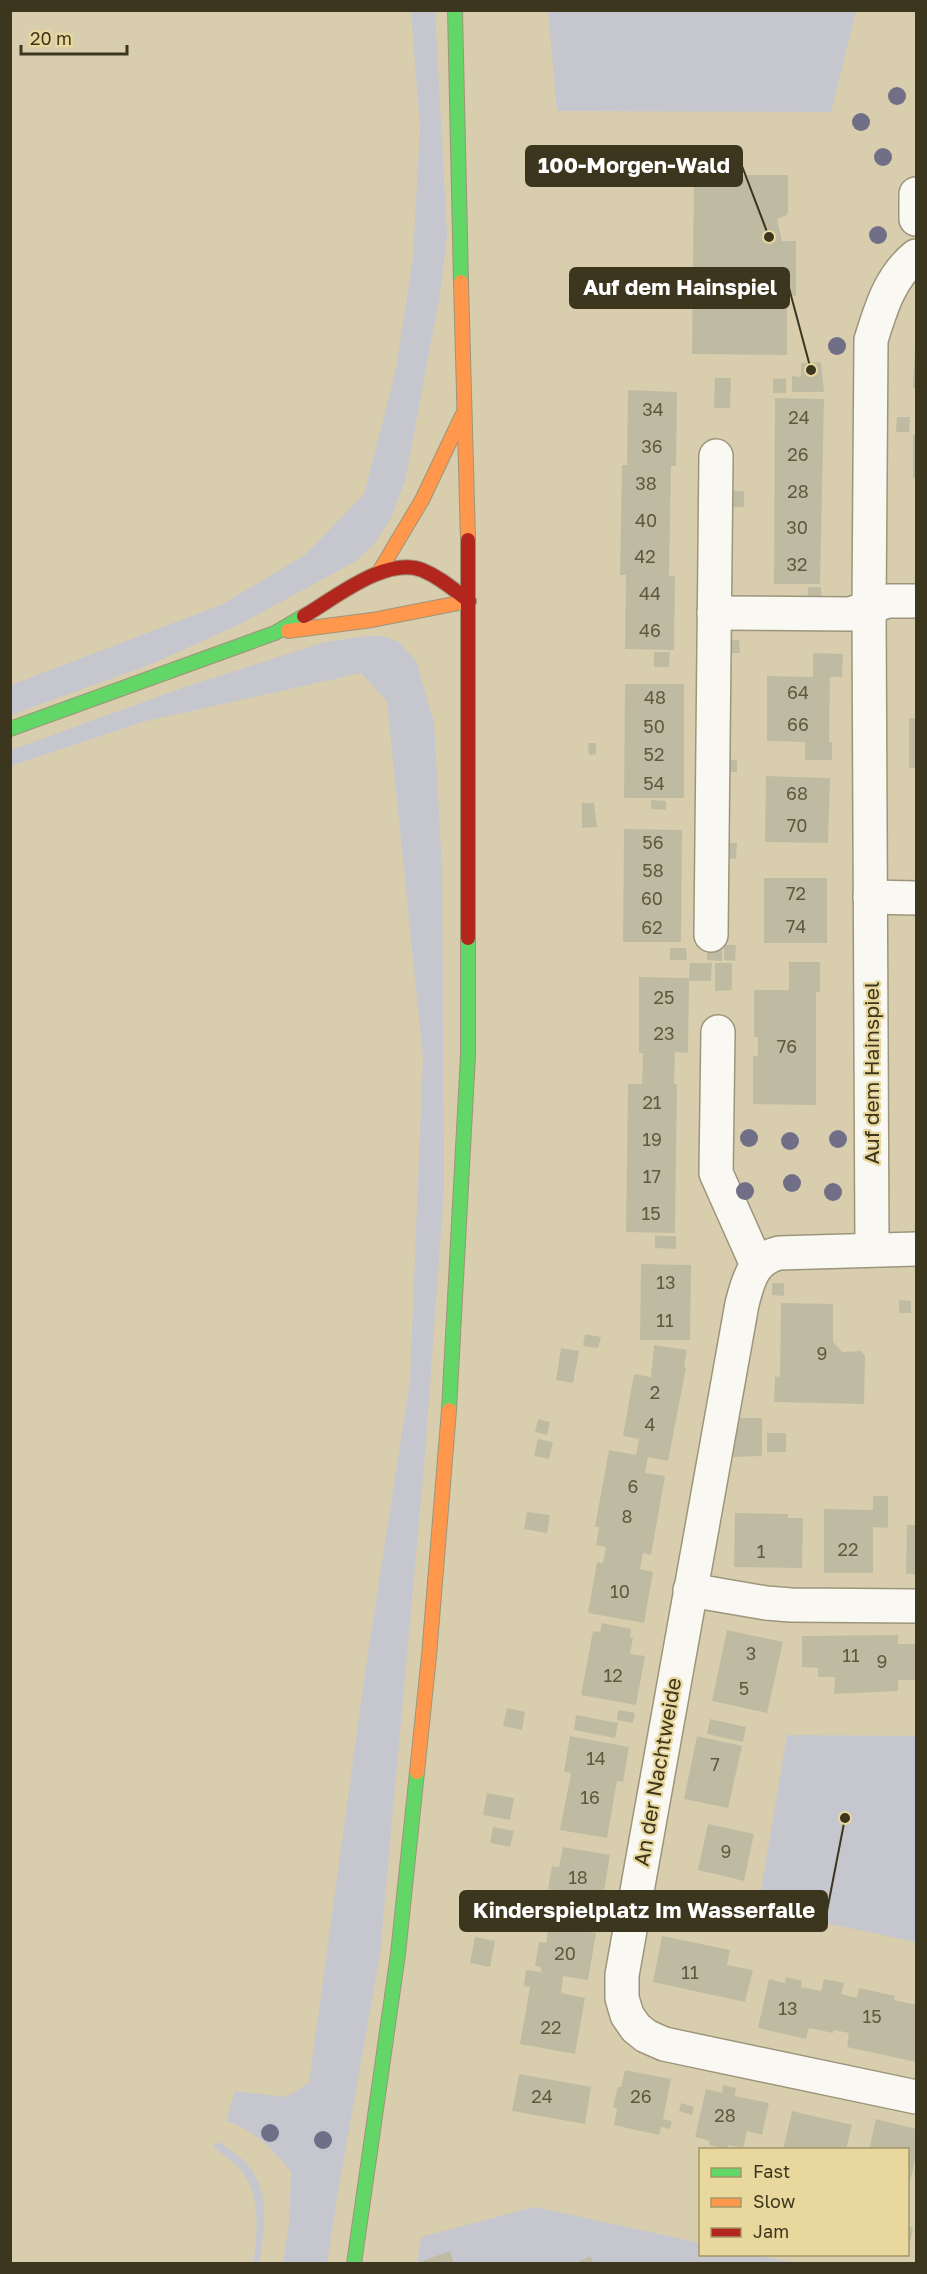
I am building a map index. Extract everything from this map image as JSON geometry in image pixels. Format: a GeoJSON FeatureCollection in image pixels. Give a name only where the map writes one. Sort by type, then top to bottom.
{"type":"FeatureCollection","features":[{"type":"Feature","properties":{"kind":"main road"},"geometry":{"type":"LineString","coordinates":[[354,2264],[398,1954],[429,1656],[447,1451],[468,1055],[469,601],[455,10]]}},
{"type":"Feature","properties":{"kind":"main road"},"geometry":{"type":"LineString","coordinates":[[379,572],[422,500],[465,409]]}},
{"type":"Feature","properties":{"kind":"main road"},"geometry":{"type":"LineString","coordinates":[[10,729],[275,633],[379,572],[401,567],[420,569],[437,577],[469,601]]}},
{"type":"Feature","properties":{"kind":"main road"},"geometry":{"type":"LineString","coordinates":[[275,633],[372,620],[469,601]]}},
{"type":"Feature","properties":{"kind":"street"},"geometry":{"type":"LineString","coordinates":[[916,194],[916,219]]}},
{"type":"Feature","properties":{"kind":"street","name":"Auf dem Hainspiel"},"geometry":{"type":"LineString","coordinates":[[872,1249],[869,609],[871,340],[880,308],[890,287],[905,265],[916,256]]}},
{"type":"Feature","properties":{"kind":"street"},"geometry":{"type":"LineString","coordinates":[[711,935],[716,456]]}},
{"type":"Feature","properties":{"kind":"street"},"geometry":{"type":"LineString","coordinates":[[714,613],[850,614],[888,601],[916,601]]}},
{"type":"Feature","properties":{"kind":"street"},"geometry":{"type":"LineString","coordinates":[[870,897],[916,898]]}},
{"type":"Feature","properties":{"kind":"street"},"geometry":{"type":"LineString","coordinates":[[718,1032],[716,1173],[757,1265],[768,1255],[779,1253],[916,1249]]}},
{"type":"Feature","properties":{"kind":"street","name":"An der Nachtweide"},"geometry":{"type":"LineString","coordinates":[[757,1265],[748,1280],[742,1304],[622,1976],[622,1998],[627,2015],[636,2028],[646,2036],[664,2044],[916,2097]]}},
{"type":"Feature","properties":{"kind":"street"},"geometry":{"type":"LineString","coordinates":[[690,1590],[790,1605],[916,1606]]}},
{"type":"Feature","properties":{"kind":"shaded area"},"geometry":{"type":"Polygon","coordinates":[[[548,10],[856,11],[831,112],[557,111],[548,10]]]}},
{"type":"Feature","properties":{"kind":"shaded area"},"geometry":{"type":"Polygon","coordinates":[[[411,11],[435,11],[447,236],[440,294],[405,481],[391,518],[375,543],[356,561],[240,624],[154,663],[11,715],[11,685],[223,604],[305,555],[364,494],[396,370],[413,258],[420,128],[411,11]]]}},
{"type":"Feature","properties":{"kind":"shaded area"},"geometry":{"type":"Polygon","coordinates":[[[382,636],[399,642],[416,661],[434,722],[442,868],[444,1188],[425,1454],[380,1954],[327,2263],[283,2263],[289,2224],[291,2172],[262,2141],[246,2130],[226,2121],[235,2091],[286,2097],[309,2083],[366,1666],[410,1381],[423,1058],[387,701],[361,673],[146,721],[11,766],[11,750],[185,687],[325,642],[382,636]]]}},
{"type":"Feature","properties":{"kind":"shaded area"},"geometry":{"type":"Polygon","coordinates":[[[787,1735],[916,1736],[916,1942],[758,1909],[787,1735]]]}},
{"type":"Feature","properties":{"kind":"shaded area"},"geometry":{"type":"Polygon","coordinates":[[[220,2142],[246,2163],[254,2173],[259,2185],[263,2198],[264,2224],[259,2263],[253,2263],[257,2228],[252,2192],[242,2171],[213,2146],[220,2142]]]}},
{"type":"Feature","properties":{"kind":"shaded area"},"geometry":{"type":"Polygon","coordinates":[[[535,2207],[699,2243],[699,2256],[761,2256],[798,2263],[417,2264],[421,2237],[535,2207]]]}},
{"type":"Feature","properties":{"kind":"building"},"geometry":{"type":"Polygon","coordinates":[[[694,175],[788,175],[788,212],[787,215],[777,219],[782,241],[796,241],[796,296],[787,295],[787,355],[692,354],[694,175]]]}},
{"type":"Feature","properties":{"kind":"building"},"geometry":{"type":"Polygon","coordinates":[[[915,347],[916,388],[913,388],[915,347]]]}},
{"type":"Feature","properties":{"kind":"building"},"geometry":{"type":"Polygon","coordinates":[[[821,362],[824,392],[792,392],[792,376],[801,377],[801,363],[821,362]]]}},
{"type":"Feature","properties":{"kind":"building"},"geometry":{"type":"Polygon","coordinates":[[[715,378],[731,378],[730,408],[714,408],[715,378]]]}},
{"type":"Feature","properties":{"kind":"building"},"geometry":{"type":"Polygon","coordinates":[[[786,378],[786,393],[773,393],[773,379],[786,378]]]}},
{"type":"Feature","properties":{"kind":"building"},"geometry":{"type":"Polygon","coordinates":[[[628,390],[677,392],[676,466],[671,466],[669,576],[675,576],[674,650],[625,649],[626,575],[620,575],[622,465],[627,465],[628,390]]]}},
{"type":"Feature","properties":{"kind":"building"},"geometry":{"type":"Polygon","coordinates":[[[775,398],[824,399],[820,584],[774,584],[775,398]]]}},
{"type":"Feature","properties":{"kind":"building"},"geometry":{"type":"Polygon","coordinates":[[[897,417],[910,417],[909,432],[896,432],[897,417]]]}},
{"type":"Feature","properties":{"kind":"building"},"geometry":{"type":"Polygon","coordinates":[[[913,435],[916,435],[916,478],[913,478],[913,435]]]}},
{"type":"Feature","properties":{"kind":"building"},"geometry":{"type":"Polygon","coordinates":[[[732,491],[744,491],[744,507],[732,507],[732,491]]]}},
{"type":"Feature","properties":{"kind":"building"},"geometry":{"type":"Polygon","coordinates":[[[808,587],[821,587],[821,599],[808,599],[808,587]]]}},
{"type":"Feature","properties":{"kind":"building"},"geometry":{"type":"Polygon","coordinates":[[[728,640],[739,640],[740,653],[729,653],[728,640]]]}},
{"type":"Feature","properties":{"kind":"building"},"geometry":{"type":"Polygon","coordinates":[[[654,652],[670,652],[669,667],[654,667],[654,652]]]}},
{"type":"Feature","properties":{"kind":"building"},"geometry":{"type":"Polygon","coordinates":[[[813,653],[843,654],[842,677],[830,677],[829,742],[832,742],[832,760],[805,760],[805,742],[767,741],[767,676],[813,677],[813,653]]]}},
{"type":"Feature","properties":{"kind":"building"},"geometry":{"type":"Polygon","coordinates":[[[625,684],[684,684],[684,798],[624,798],[625,684]]]}},
{"type":"Feature","properties":{"kind":"building"},"geometry":{"type":"Polygon","coordinates":[[[909,718],[916,718],[916,768],[909,768],[909,718]]]}},
{"type":"Feature","properties":{"kind":"building"},"geometry":{"type":"Polygon","coordinates":[[[588,743],[596,743],[596,754],[589,755],[588,743]]]}},
{"type":"Feature","properties":{"kind":"building"},"geometry":{"type":"Polygon","coordinates":[[[726,760],[737,760],[737,772],[727,772],[726,760]]]}},
{"type":"Feature","properties":{"kind":"building"},"geometry":{"type":"Polygon","coordinates":[[[766,776],[830,778],[828,843],[765,842],[766,776]]]}},
{"type":"Feature","properties":{"kind":"building"},"geometry":{"type":"Polygon","coordinates":[[[651,800],[666,801],[666,810],[651,809],[651,800]]]}},
{"type":"Feature","properties":{"kind":"building"},"geometry":{"type":"Polygon","coordinates":[[[582,803],[594,803],[597,827],[582,828],[582,803]]]}},
{"type":"Feature","properties":{"kind":"building"},"geometry":{"type":"Polygon","coordinates":[[[624,829],[682,830],[681,942],[623,942],[624,829]]]}},
{"type":"Feature","properties":{"kind":"building"},"geometry":{"type":"Polygon","coordinates":[[[725,843],[737,843],[736,859],[725,858],[725,843]]]}},
{"type":"Feature","properties":{"kind":"building"},"geometry":{"type":"Polygon","coordinates":[[[764,878],[827,878],[827,943],[764,943],[764,878]]]}},
{"type":"Feature","properties":{"kind":"building"},"geometry":{"type":"Polygon","coordinates":[[[724,945],[736,945],[735,961],[724,960],[724,945]]]}},
{"type":"Feature","properties":{"kind":"building"},"geometry":{"type":"Polygon","coordinates":[[[670,948],[686,948],[687,960],[670,960],[670,948]]]}},
{"type":"Feature","properties":{"kind":"building"},"geometry":{"type":"Polygon","coordinates":[[[707,950],[722,950],[722,961],[707,960],[707,950]]]}},
{"type":"Feature","properties":{"kind":"building"},"geometry":{"type":"Polygon","coordinates":[[[789,962],[820,962],[820,992],[816,992],[816,1105],[753,1104],[753,1056],[758,1056],[758,1037],[754,1037],[754,990],[789,990],[789,962]]]}},
{"type":"Feature","properties":{"kind":"building"},"geometry":{"type":"Polygon","coordinates":[[[690,963],[712,963],[711,981],[689,981],[688,1053],[675,1052],[674,1084],[677,1084],[675,1233],[626,1232],[628,1084],[642,1084],[643,1053],[639,1053],[639,977],[689,978],[690,963]]]}},
{"type":"Feature","properties":{"kind":"building"},"geometry":{"type":"Polygon","coordinates":[[[715,963],[732,963],[732,990],[715,991],[715,963]]]}},
{"type":"Feature","properties":{"kind":"building"},"geometry":{"type":"Polygon","coordinates":[[[655,1236],[676,1236],[676,1249],[655,1248],[655,1236]]]}},
{"type":"Feature","properties":{"kind":"building"},"geometry":{"type":"Polygon","coordinates":[[[641,1264],[691,1265],[690,1340],[640,1340],[641,1264]]]}},
{"type":"Feature","properties":{"kind":"building"},"geometry":{"type":"Polygon","coordinates":[[[772,1283],[784,1283],[784,1296],[772,1295],[772,1283]]]}},
{"type":"Feature","properties":{"kind":"building"},"geometry":{"type":"Polygon","coordinates":[[[899,1300],[911,1301],[911,1313],[899,1313],[899,1300]]]}},
{"type":"Feature","properties":{"kind":"building"},"geometry":{"type":"Polygon","coordinates":[[[781,1303],[833,1304],[833,1342],[842,1352],[861,1351],[865,1356],[864,1404],[774,1402],[775,1376],[780,1377],[781,1303]]]}},
{"type":"Feature","properties":{"kind":"building"},"geometry":{"type":"Polygon","coordinates":[[[585,1334],[601,1337],[598,1348],[583,1346],[585,1334]]]}},
{"type":"Feature","properties":{"kind":"building"},"geometry":{"type":"Polygon","coordinates":[[[654,1345],[687,1350],[684,1367],[686,1368],[668,1461],[648,1457],[645,1473],[665,1476],[651,1555],[643,1553],[640,1569],[653,1572],[644,1623],[588,1613],[597,1562],[603,1563],[606,1547],[596,1545],[599,1527],[595,1527],[609,1450],[636,1455],[639,1439],[623,1436],[634,1374],[651,1377],[654,1345]]]}},
{"type":"Feature","properties":{"kind":"building"},"geometry":{"type":"Polygon","coordinates":[[[561,1348],[579,1351],[573,1383],[556,1380],[561,1348]]]}},
{"type":"Feature","properties":{"kind":"building"},"geometry":{"type":"Polygon","coordinates":[[[733,1418],[762,1418],[762,1456],[733,1457],[733,1418]]]}},
{"type":"Feature","properties":{"kind":"building"},"geometry":{"type":"Polygon","coordinates":[[[538,1419],[550,1422],[547,1435],[535,1432],[538,1419]]]}},
{"type":"Feature","properties":{"kind":"building"},"geometry":{"type":"Polygon","coordinates":[[[767,1433],[786,1433],[786,1452],[767,1452],[767,1433]]]}},
{"type":"Feature","properties":{"kind":"building"},"geometry":{"type":"Polygon","coordinates":[[[538,1439],[553,1442],[549,1459],[534,1456],[538,1439]]]}},
{"type":"Feature","properties":{"kind":"building"},"geometry":{"type":"Polygon","coordinates":[[[873,1496],[888,1496],[888,1528],[873,1527],[873,1573],[824,1573],[824,1509],[873,1510],[873,1496]]]}},
{"type":"Feature","properties":{"kind":"building"},"geometry":{"type":"Polygon","coordinates":[[[527,1512],[550,1515],[547,1533],[524,1529],[527,1512]]]}},
{"type":"Feature","properties":{"kind":"building"},"geometry":{"type":"Polygon","coordinates":[[[735,1513],[788,1514],[788,1518],[803,1518],[802,1568],[734,1567],[735,1513]]]}},
{"type":"Feature","properties":{"kind":"building"},"geometry":{"type":"Polygon","coordinates":[[[907,1525],[916,1525],[916,1574],[906,1574],[907,1525]]]}},
{"type":"Feature","properties":{"kind":"building"},"geometry":{"type":"Polygon","coordinates":[[[602,1623],[631,1629],[630,1637],[633,1638],[630,1654],[645,1656],[636,1705],[581,1695],[593,1631],[600,1632],[602,1623]]]}},
{"type":"Feature","properties":{"kind":"building"},"geometry":{"type":"Polygon","coordinates":[[[727,1630],[783,1642],[767,1713],[712,1701],[727,1630]]]}},
{"type":"Feature","properties":{"kind":"building"},"geometry":{"type":"Polygon","coordinates":[[[898,1635],[898,1644],[915,1644],[915,1680],[898,1680],[898,1691],[834,1694],[835,1677],[818,1677],[818,1668],[802,1667],[802,1636],[898,1635]]]}},
{"type":"Feature","properties":{"kind":"building"},"geometry":{"type":"Polygon","coordinates":[[[507,1708],[525,1712],[522,1730],[503,1726],[507,1708]]]}},
{"type":"Feature","properties":{"kind":"building"},"geometry":{"type":"Polygon","coordinates":[[[618,1710],[635,1713],[633,1723],[617,1720],[618,1710]]]}},
{"type":"Feature","properties":{"kind":"building"},"geometry":{"type":"Polygon","coordinates":[[[576,1715],[618,1723],[615,1738],[574,1730],[576,1715]]]}},
{"type":"Feature","properties":{"kind":"building"},"geometry":{"type":"Polygon","coordinates":[[[710,1719],[746,1727],[743,1742],[707,1734],[710,1719]]]}},
{"type":"Feature","properties":{"kind":"building"},"geometry":{"type":"Polygon","coordinates":[[[570,1736],[629,1747],[623,1782],[617,1781],[607,1838],[560,1830],[571,1773],[564,1772],[570,1736]]]}},
{"type":"Feature","properties":{"kind":"building"},"geometry":{"type":"Polygon","coordinates":[[[697,1736],[742,1746],[728,1808],[684,1799],[697,1736]]]}},
{"type":"Feature","properties":{"kind":"building"},"geometry":{"type":"Polygon","coordinates":[[[487,1793],[514,1798],[510,1820],[483,1815],[487,1793]]]}},
{"type":"Feature","properties":{"kind":"building"},"geometry":{"type":"Polygon","coordinates":[[[708,1824],[754,1834],[744,1881],[698,1870],[708,1824]]]}},
{"type":"Feature","properties":{"kind":"building"},"geometry":{"type":"Polygon","coordinates":[[[493,1827],[514,1831],[510,1847],[490,1843],[493,1827]]]}},
{"type":"Feature","properties":{"kind":"building"},"geometry":{"type":"Polygon","coordinates":[[[563,1847],[610,1855],[602,1903],[578,1899],[576,1914],[544,1909],[546,1894],[554,1895],[555,1890],[548,1889],[552,1866],[559,1867],[563,1847]]]}},
{"type":"Feature","properties":{"kind":"building"},"geometry":{"type":"Polygon","coordinates":[[[549,1925],[596,1933],[588,1980],[563,1976],[561,1993],[585,1998],[575,2054],[520,2044],[530,1987],[524,1986],[526,1970],[541,1972],[541,1967],[535,1966],[539,1942],[546,1943],[549,1925]]]}},
{"type":"Feature","properties":{"kind":"building"},"geometry":{"type":"Polygon","coordinates":[[[662,1936],[730,1950],[727,1965],[753,1970],[745,2002],[653,1982],[662,1936]]]}},
{"type":"Feature","properties":{"kind":"building"},"geometry":{"type":"Polygon","coordinates":[[[475,1937],[495,1941],[490,1967],[470,1963],[475,1937]]]}},
{"type":"Feature","properties":{"kind":"building"},"geometry":{"type":"Polygon","coordinates":[[[786,1977],[802,1981],[801,1987],[821,1991],[824,1979],[844,1983],[841,1994],[857,1998],[859,1988],[895,1996],[894,2000],[916,2005],[916,2062],[847,2047],[849,2033],[834,2030],[833,2033],[809,2028],[806,2039],[758,2028],[769,1979],[785,1983],[786,1977]]]}},
{"type":"Feature","properties":{"kind":"building"},"geometry":{"type":"Polygon","coordinates":[[[625,2070],[671,2079],[663,2119],[672,2121],[670,2129],[661,2127],[659,2135],[614,2125],[617,2108],[613,2107],[625,2070]]]}},
{"type":"Feature","properties":{"kind":"building"},"geometry":{"type":"Polygon","coordinates":[[[519,2074],[591,2087],[585,2124],[512,2111],[519,2074]]]}},
{"type":"Feature","properties":{"kind":"building"},"geometry":{"type":"Polygon","coordinates":[[[723,2085],[736,2088],[735,2096],[769,2103],[762,2135],[747,2131],[743,2148],[729,2145],[728,2148],[722,2148],[709,2145],[710,2141],[695,2137],[706,2089],[722,2093],[723,2085]]]}},
{"type":"Feature","properties":{"kind":"building"},"geometry":{"type":"Polygon","coordinates":[[[681,2103],[694,2107],[692,2115],[679,2111],[681,2103]]]}},
{"type":"Feature","properties":{"kind":"building"},"geometry":{"type":"Polygon","coordinates":[[[792,2111],[852,2125],[846,2148],[783,2148],[792,2111]]]}},
{"type":"Feature","properties":{"kind":"building"},"geometry":{"type":"Polygon","coordinates":[[[876,2119],[916,2129],[916,2155],[909,2187],[909,2148],[869,2148],[876,2119]]]}},
{"type":"Feature","properties":{"kind":"building"},"geometry":{"type":"Polygon","coordinates":[[[909,2226],[913,2228],[909,2243],[909,2226]]]}},
{"type":"Feature","properties":{"kind":"building"},"geometry":{"type":"Polygon","coordinates":[[[450,2251],[454,2264],[418,2264],[418,2263],[450,2251]]]}},
{"type":"Feature","properties":{"kind":"building"},"geometry":{"type":"Polygon","coordinates":[[[590,2256],[594,2264],[574,2264],[590,2256]]]}},
{"type":"Feature","properties":{"kind":"traffic: fast"},"geometry":{"type":"LineString","coordinates":[[455,10],[461,282]]}},
{"type":"Feature","properties":{"kind":"traffic: fast"},"geometry":{"type":"LineString","coordinates":[[10,729],[275,633],[304,616]]}},
{"type":"Feature","properties":{"kind":"traffic: fast"},"geometry":{"type":"LineString","coordinates":[[449,1410],[468,1055],[468,938]]}},
{"type":"Feature","properties":{"kind":"traffic: fast"},"geometry":{"type":"LineString","coordinates":[[354,2264],[398,1954],[417,1772]]}},
{"type":"Feature","properties":{"kind":"traffic: slow"},"geometry":{"type":"LineString","coordinates":[[461,282],[468,540]]}},
{"type":"Feature","properties":{"kind":"traffic: slow"},"geometry":{"type":"LineString","coordinates":[[379,572],[422,500],[462,416]]}},
{"type":"Feature","properties":{"kind":"traffic: slow"},"geometry":{"type":"LineString","coordinates":[[288,631],[372,620],[469,601]]}},
{"type":"Feature","properties":{"kind":"traffic: slow"},"geometry":{"type":"LineString","coordinates":[[417,1772],[449,1410]]}},
{"type":"Feature","properties":{"kind":"traffic: jam"},"geometry":{"type":"LineString","coordinates":[[468,540],[468,938]]}},
{"type":"Feature","properties":{"kind":"traffic: jam"},"geometry":{"type":"LineString","coordinates":[[304,616],[361,581],[393,569],[408,567],[435,576],[469,601]]}},
{"type":"Feature","properties":{"kind":"place","name":"100-Morgen-Wald"},"geometry":{"type":"Point","coordinates":[769,237]}},
{"type":"Feature","properties":{"kind":"place","name":"Auf dem Hainspiel"},"geometry":{"type":"Point","coordinates":[811,370]}},
{"type":"Feature","properties":{"kind":"place","name":"Kinderspielplatz Im Wasserfalle"},"geometry":{"type":"Point","coordinates":[845,1818]}}]}
